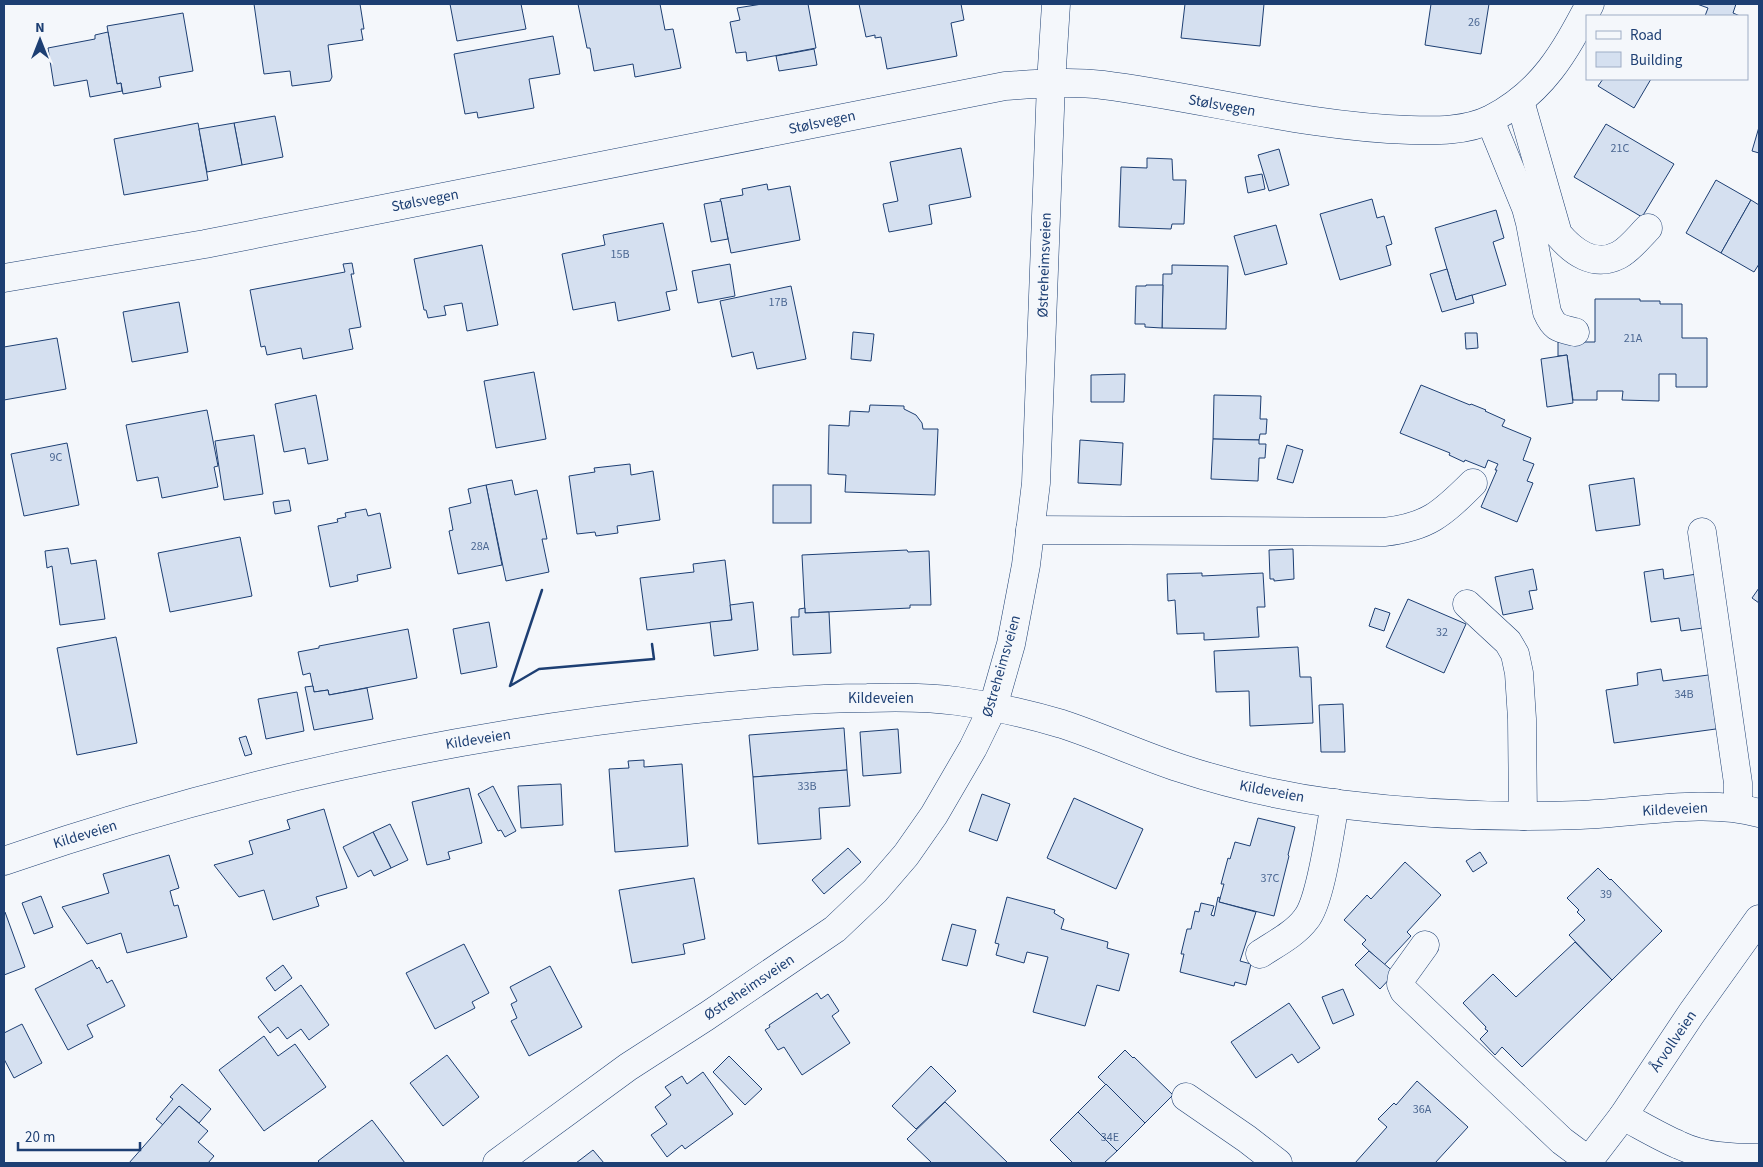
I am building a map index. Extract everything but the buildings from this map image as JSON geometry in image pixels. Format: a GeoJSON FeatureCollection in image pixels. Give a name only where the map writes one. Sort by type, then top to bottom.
{"type":"FeatureCollection","features":[{"type":"Feature","properties":{"kind":"street","name":"Østreheimsveien"},"geometry":{"type":"LineString","coordinates":[[497,1163],[620,1073],[836,929],[875,891],[906,855],[934,815],[974,748],[993,707],[1011,644],[1026,565],[1036,483],[1051,83],[1056,4]]}},
{"type":"Feature","properties":{"kind":"street","name":"Stølsvegen"},"geometry":{"type":"LineString","coordinates":[[4,278],[205,244],[1005,86],[1051,83],[1101,85],[1319,122],[1384,129],[1427,131],[1462,128],[1490,120],[1520,101],[1533,90],[1552,69],[1590,4]]}},
{"type":"Feature","properties":{"kind":"street"},"geometry":{"type":"LineString","coordinates":[[1520,101],[1558,234],[1567,245],[1577,253],[1590,259],[1606,259],[1619,255],[1648,228]]}},
{"type":"Feature","properties":{"kind":"street"},"geometry":{"type":"LineString","coordinates":[[1490,120],[1526,208],[1546,312],[1552,323],[1558,328],[1575,332]]}},
{"type":"Feature","properties":{"kind":"street"},"geometry":{"type":"LineString","coordinates":[[1030,530],[1384,532],[1418,526],[1430,520],[1445,510],[1473,483]]}},
{"type":"Feature","properties":{"kind":"street"},"geometry":{"type":"LineString","coordinates":[[1702,532],[1738,783],[1749,810]]}},
{"type":"Feature","properties":{"kind":"street"},"geometry":{"type":"LineString","coordinates":[[1467,604],[1503,636],[1516,654],[1522,719],[1523,816]]}},
{"type":"Feature","properties":{"kind":"street","name":"Kildeveien"},"geometry":{"type":"LineString","coordinates":[[4,861],[140,818],[294,777],[446,744],[619,718],[706,708],[849,698],[951,700],[1027,714],[1067,726],[1181,769],[1229,782],[1336,803],[1453,814],[1523,816],[1583,815],[1694,807],[1749,810]]}},
{"type":"Feature","properties":{"kind":"street"},"geometry":{"type":"LineString","coordinates":[[1260,954],[1300,926],[1308,918],[1318,887],[1336,803]]}},
{"type":"Feature","properties":{"kind":"street","name":"Årvollveien"},"geometry":{"type":"LineString","coordinates":[[1588,1162],[1623,1116],[1691,1014],[1759,919]]}},
{"type":"Feature","properties":{"kind":"street"},"geometry":{"type":"LineString","coordinates":[[1425,945],[1402,977],[1401,984],[1404,991],[1562,1141],[1588,1162]]}},
{"type":"Feature","properties":{"kind":"street"},"geometry":{"type":"LineString","coordinates":[[1186,1098],[1247,1139],[1278,1163]]}},
{"type":"Feature","properties":{"kind":"street"},"geometry":{"type":"LineString","coordinates":[[1623,1116],[1680,1154],[1759,1158]]}},
{"type":"Feature","properties":{"kind":"wall"},"geometry":{"type":"LineString","coordinates":[[542,590],[510,686],[539,669],[654,659],[652,644]]}}]}
